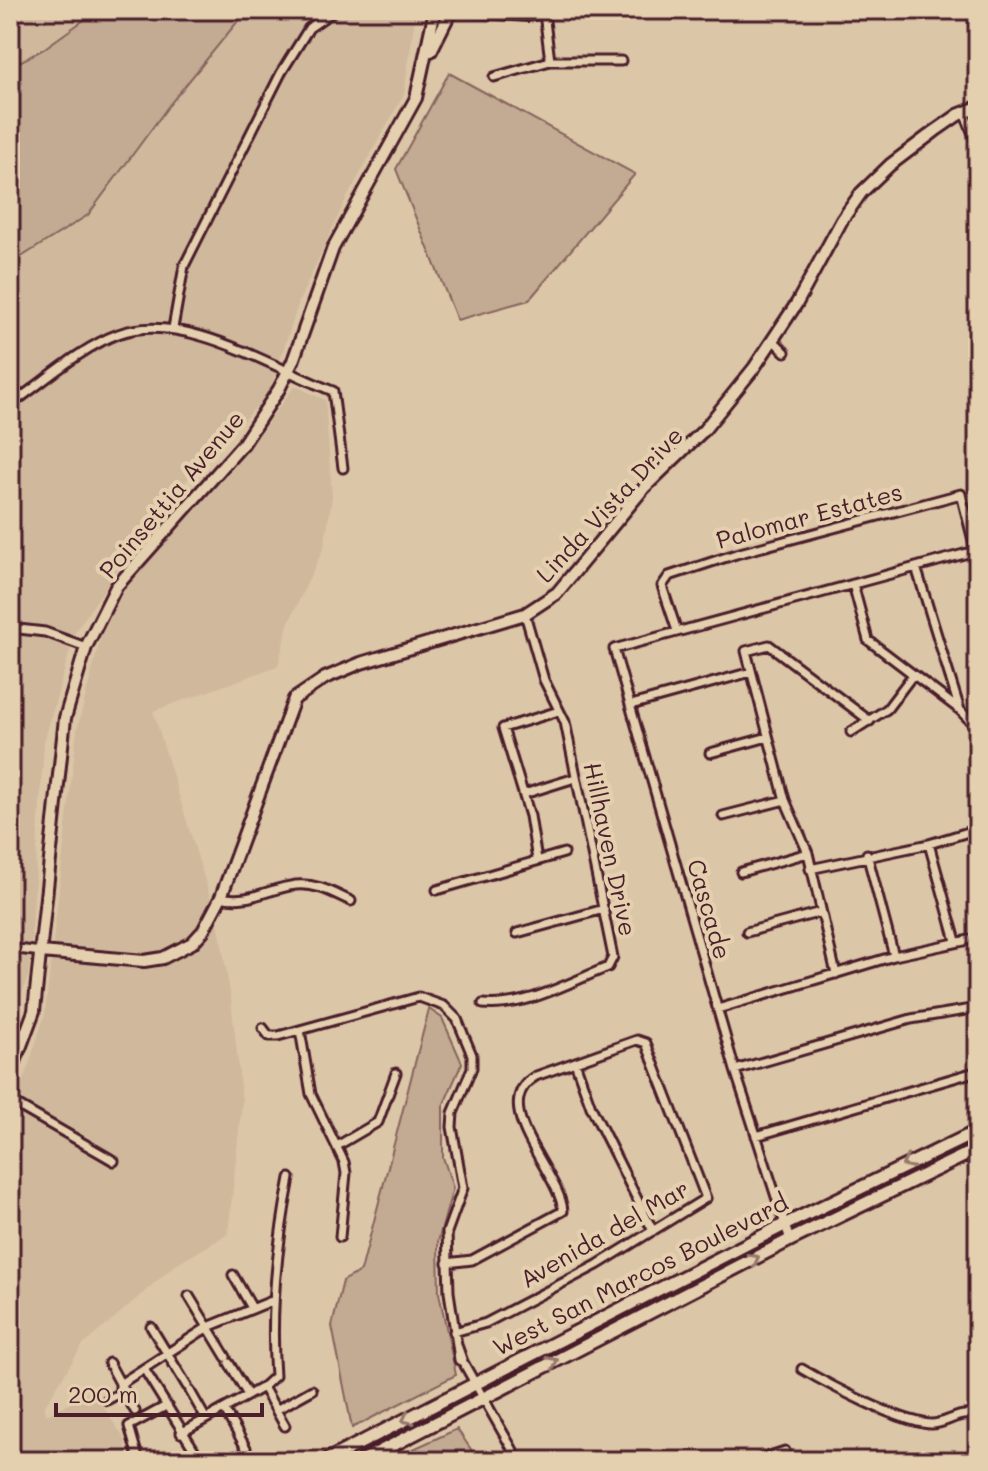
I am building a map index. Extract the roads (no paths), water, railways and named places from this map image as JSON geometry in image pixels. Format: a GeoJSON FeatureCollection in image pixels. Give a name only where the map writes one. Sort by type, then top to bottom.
{"type":"FeatureCollection","features":[{"type":"Feature","properties":{"kind":"main road","name":"West San Marcos Boulevard"},"geometry":{"type":"LineString","coordinates":[[325,1461],[782,1226],[978,1131]]}},
{"type":"Feature","properties":{"kind":"main road","name":"West San Marcos Boulevard"},"geometry":{"type":"LineString","coordinates":[[362,1461],[790,1240],[978,1149]]}},
{"type":"Feature","properties":{"kind":"street"},"geometry":{"type":"LineString","coordinates":[[173,328],[184,266],[281,73],[309,28],[335,10]]}},
{"type":"Feature","properties":{"kind":"street","name":"Poinsettia Avenue"},"geometry":{"type":"LineString","coordinates":[[10,1075],[34,1011],[65,718],[86,647],[116,587],[243,444],[287,373],[333,248],[416,98],[428,55],[435,10]]}},
{"type":"Feature","properties":{"kind":"street"},"geometry":{"type":"LineString","coordinates":[[428,55],[449,15],[455,10],[544,13],[556,10]]}},
{"type":"Feature","properties":{"kind":"street"},"geometry":{"type":"LineString","coordinates":[[544,13],[550,61]]}},
{"type":"Feature","properties":{"kind":"street"},"geometry":{"type":"LineString","coordinates":[[494,77],[550,61],[621,61]]}},
{"type":"Feature","properties":{"kind":"street"},"geometry":{"type":"LineString","coordinates":[[972,109],[978,120]]}},
{"type":"Feature","properties":{"kind":"street"},"geometry":{"type":"LineString","coordinates":[[972,109],[978,146]]}},
{"type":"Feature","properties":{"kind":"street","name":"Linda Vista Drive"},"geometry":{"type":"LineString","coordinates":[[41,952],[144,961],[179,952],[203,931],[221,897],[290,706],[301,692],[361,663],[525,614],[568,581],[644,488],[704,430],[773,340],[861,193],[890,165],[972,109]]}},
{"type":"Feature","properties":{"kind":"street"},"geometry":{"type":"LineString","coordinates":[[10,405],[116,335],[135,329],[173,328],[202,335],[333,391],[343,468]]}},
{"type":"Feature","properties":{"kind":"street"},"geometry":{"type":"LineString","coordinates":[[773,340],[785,352]]}},
{"type":"Feature","properties":{"kind":"street","name":"Palomar Estates"},"geometry":{"type":"LineString","coordinates":[[677,631],[662,586],[669,576],[961,494],[977,556]]}},
{"type":"Feature","properties":{"kind":"street"},"geometry":{"type":"LineString","coordinates":[[677,631],[916,567],[977,556]]}},
{"type":"Feature","properties":{"kind":"street"},"geometry":{"type":"LineString","coordinates":[[916,567],[960,710]]}},
{"type":"Feature","properties":{"kind":"street"},"geometry":{"type":"LineString","coordinates":[[853,584],[868,640],[960,710],[978,729]]}},
{"type":"Feature","properties":{"kind":"street","name":"Hillhaven Drive"},"geometry":{"type":"LineString","coordinates":[[483,1004],[499,1005],[537,995],[608,967],[613,957],[559,711],[544,680],[525,614]]}},
{"type":"Feature","properties":{"kind":"street"},"geometry":{"type":"LineString","coordinates":[[10,628],[45,632],[86,647]]}},
{"type":"Feature","properties":{"kind":"street","name":"Cascade"},"geometry":{"type":"LineString","coordinates":[[677,631],[614,649],[735,1070],[782,1226],[790,1240]]}},
{"type":"Feature","properties":{"kind":"street"},"geometry":{"type":"LineString","coordinates":[[836,974],[808,853],[785,800],[746,651],[769,645],[870,721]]}},
{"type":"Feature","properties":{"kind":"street"},"geometry":{"type":"LineString","coordinates":[[631,705],[751,672]]}},
{"type":"Feature","properties":{"kind":"street"},"geometry":{"type":"LineString","coordinates":[[851,732],[887,709],[912,676]]}},
{"type":"Feature","properties":{"kind":"street"},"geometry":{"type":"LineString","coordinates":[[537,860],[524,794],[503,728],[559,711]]}},
{"type":"Feature","properties":{"kind":"street"},"geometry":{"type":"LineString","coordinates":[[710,753],[768,737]]}},
{"type":"Feature","properties":{"kind":"street"},"geometry":{"type":"LineString","coordinates":[[524,794],[575,778]]}},
{"type":"Feature","properties":{"kind":"street"},"geometry":{"type":"LineString","coordinates":[[723,816],[785,800]]}},
{"type":"Feature","properties":{"kind":"street"},"geometry":{"type":"LineString","coordinates":[[810,869],[867,854],[929,844],[978,829]]}},
{"type":"Feature","properties":{"kind":"street"},"geometry":{"type":"LineString","coordinates":[[929,844],[956,941]]}},
{"type":"Feature","properties":{"kind":"street"},"geometry":{"type":"LineString","coordinates":[[437,890],[564,853]]}},
{"type":"Feature","properties":{"kind":"street"},"geometry":{"type":"LineString","coordinates":[[741,872],[808,853]]}},
{"type":"Feature","properties":{"kind":"street"},"geometry":{"type":"LineString","coordinates":[[867,854],[894,956]]}},
{"type":"Feature","properties":{"kind":"street"},"geometry":{"type":"LineString","coordinates":[[221,897],[244,900],[295,885],[310,885],[351,901]]}},
{"type":"Feature","properties":{"kind":"street"},"geometry":{"type":"LineString","coordinates":[[517,933],[604,909]]}},
{"type":"Feature","properties":{"kind":"street"},"geometry":{"type":"LineString","coordinates":[[747,932],[821,912]]}},
{"type":"Feature","properties":{"kind":"street"},"geometry":{"type":"LineString","coordinates":[[718,1009],[894,956],[978,938]]}},
{"type":"Feature","properties":{"kind":"street"},"geometry":{"type":"LineString","coordinates":[[10,948],[41,952]]}},
{"type":"Feature","properties":{"kind":"street"},"geometry":{"type":"LineString","coordinates":[[263,1028],[269,1036],[300,1030],[419,997],[444,1006],[457,1019],[472,1055],[472,1068],[453,1113],[452,1144],[463,1188],[447,1232],[454,1332],[463,1362],[519,1461]]}},
{"type":"Feature","properties":{"kind":"street"},"geometry":{"type":"LineString","coordinates":[[735,1070],[911,1019],[978,1008]]}},
{"type":"Feature","properties":{"kind":"street"},"geometry":{"type":"LineString","coordinates":[[300,1030],[311,1094],[337,1146],[346,1173],[340,1237]]}},
{"type":"Feature","properties":{"kind":"street","name":"Avenida del Mar"},"geometry":{"type":"LineString","coordinates":[[454,1332],[486,1323],[703,1202],[706,1194],[642,1039],[575,1062]]}},
{"type":"Feature","properties":{"kind":"street"},"geometry":{"type":"LineString","coordinates":[[447,1263],[472,1260],[563,1211],[518,1114],[517,1096],[528,1081],[575,1062],[591,1107],[653,1231]]}},
{"type":"Feature","properties":{"kind":"street"},"geometry":{"type":"LineString","coordinates":[[756,1136],[978,1071]]}},
{"type":"Feature","properties":{"kind":"street"},"geometry":{"type":"LineString","coordinates":[[337,1146],[378,1122],[396,1073]]}},
{"type":"Feature","properties":{"kind":"street"},"geometry":{"type":"LineString","coordinates":[[10,1101],[114,1161]]}},
{"type":"Feature","properties":{"kind":"street"},"geometry":{"type":"LineString","coordinates":[[181,1433],[263,1387],[275,1376],[271,1351],[276,1260],[290,1178]]}},
{"type":"Feature","properties":{"kind":"street"},"geometry":{"type":"LineString","coordinates":[[233,1275],[252,1308]]}},
{"type":"Feature","properties":{"kind":"street"},"geometry":{"type":"LineString","coordinates":[[189,1296],[248,1395]]}},
{"type":"Feature","properties":{"kind":"street"},"geometry":{"type":"LineString","coordinates":[[120,1384],[208,1327],[274,1300]]}},
{"type":"Feature","properties":{"kind":"street"},"geometry":{"type":"LineString","coordinates":[[151,1327],[206,1419]]}},
{"type":"Feature","properties":{"kind":"street"},"geometry":{"type":"LineString","coordinates":[[109,1363],[135,1411]]}},
{"type":"Feature","properties":{"kind":"street"},"geometry":{"type":"LineString","coordinates":[[144,1369],[197,1460]]}},
{"type":"Feature","properties":{"kind":"street"},"geometry":{"type":"LineString","coordinates":[[802,1369],[861,1399],[920,1422],[936,1424],[959,1414],[978,1417]]}},
{"type":"Feature","properties":{"kind":"street"},"geometry":{"type":"LineString","coordinates":[[107,1400],[120,1393],[120,1384]]}},
{"type":"Feature","properties":{"kind":"street"},"geometry":{"type":"LineString","coordinates":[[263,1387],[285,1426]]}},
{"type":"Feature","properties":{"kind":"street"},"geometry":{"type":"LineString","coordinates":[[276,1410],[312,1390]]}},
{"type":"Feature","properties":{"kind":"street"},"geometry":{"type":"LineString","coordinates":[[139,1461],[129,1426],[166,1406]]}},
{"type":"Feature","properties":{"kind":"street"},"geometry":{"type":"LineString","coordinates":[[224,1409],[246,1448]]}},
{"type":"Feature","properties":{"kind":"street"},"geometry":{"type":"LineString","coordinates":[[754,1461],[785,1451]]}}]}
